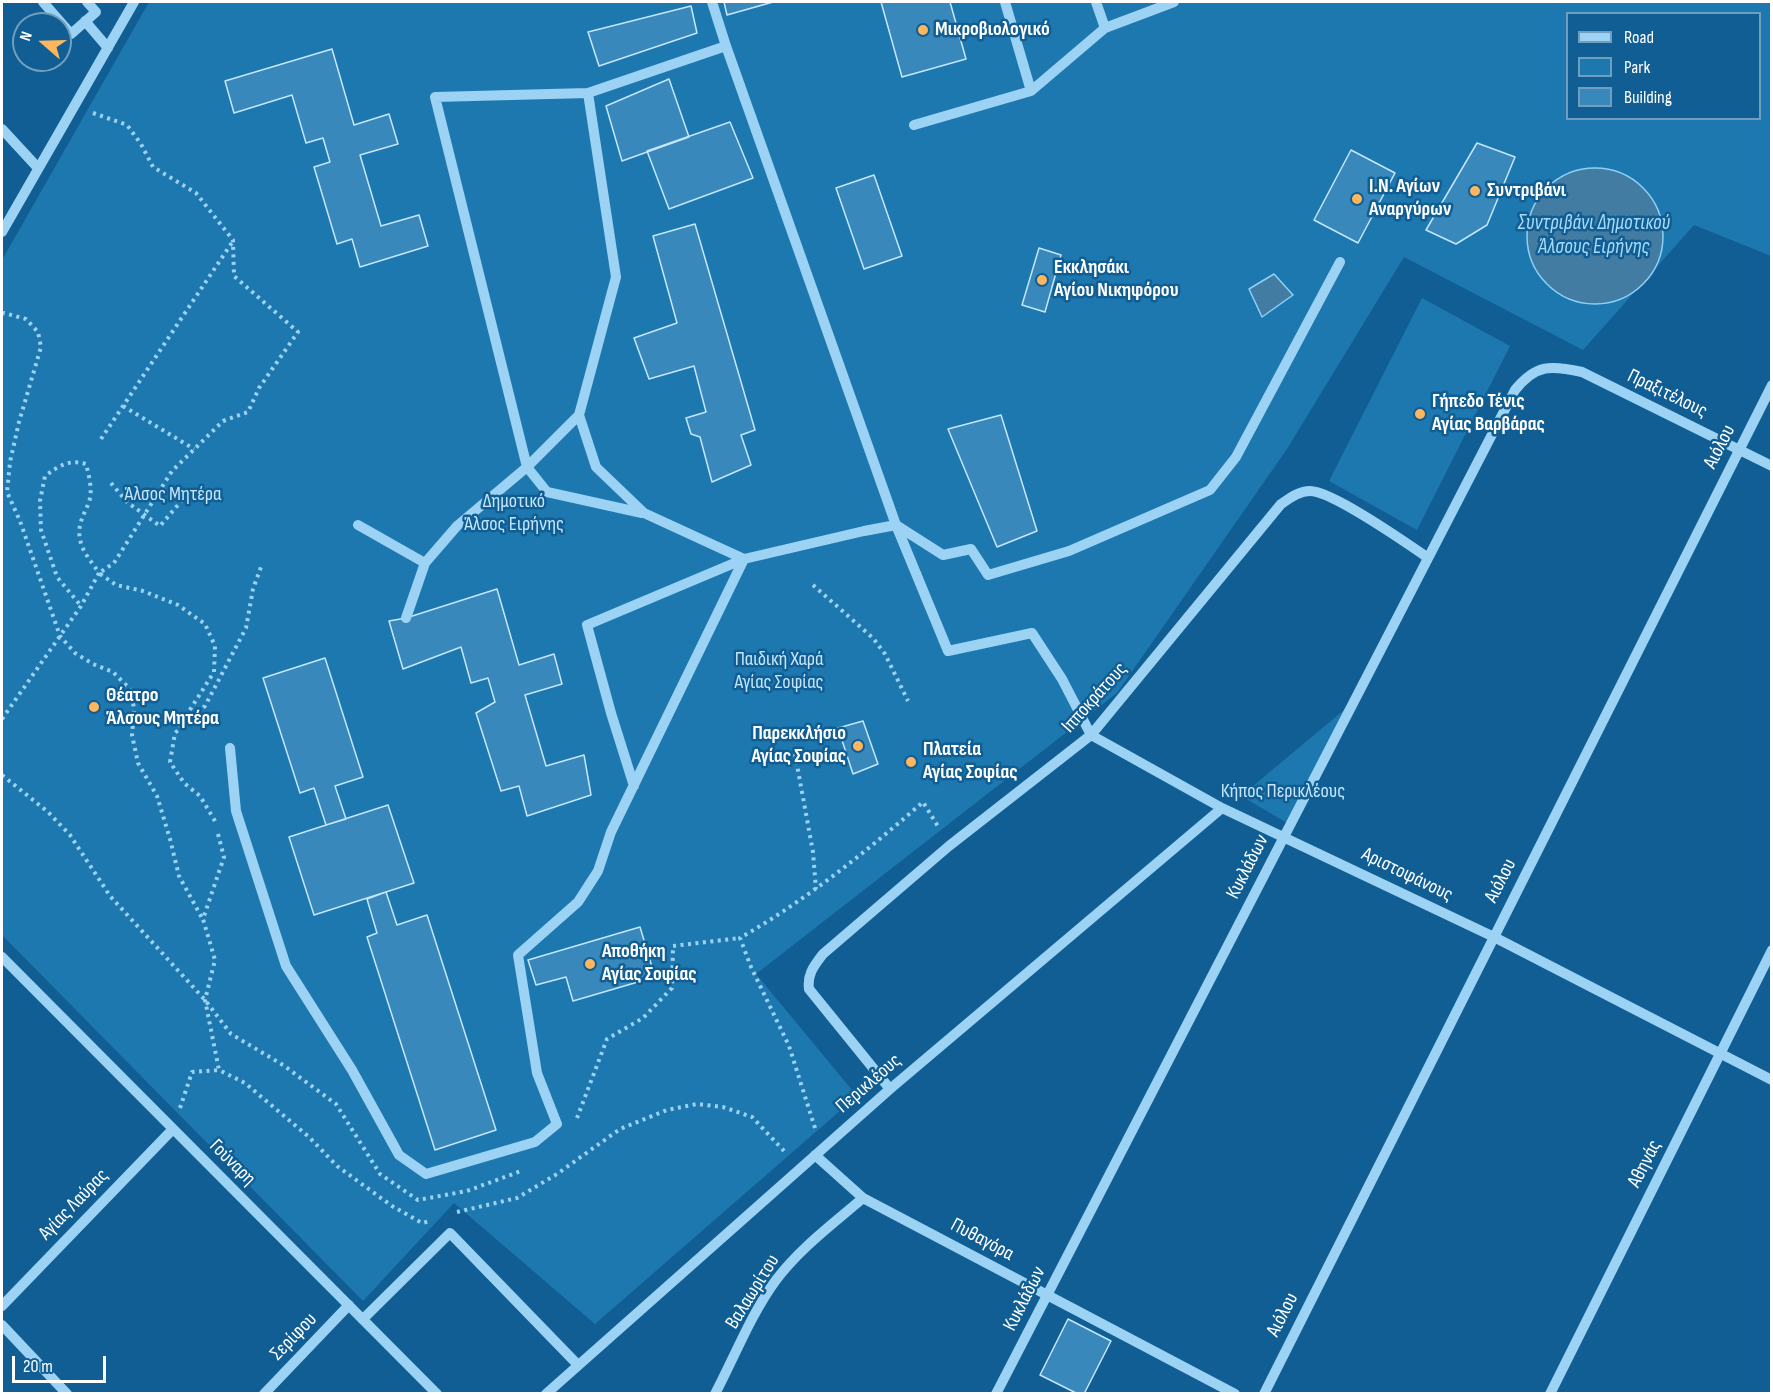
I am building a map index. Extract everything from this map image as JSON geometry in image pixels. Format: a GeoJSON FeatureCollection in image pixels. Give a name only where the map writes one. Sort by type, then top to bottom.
{"type":"FeatureCollection","features":[{"type":"Feature","properties":{"kind":"street"},"geometry":{"type":"LineString","coordinates":[[43,2],[71,34],[96,12],[87,2]]}},
{"type":"Feature","properties":{"kind":"street"},"geometry":{"type":"LineString","coordinates":[[2,232],[134,2]]}},
{"type":"Feature","properties":{"kind":"street"},"geometry":{"type":"LineString","coordinates":[[712,2],[896,525],[948,651],[1032,633],[1062,680],[1091,735]]}},
{"type":"Feature","properties":{"kind":"street"},"geometry":{"type":"LineString","coordinates":[[1005,2],[1030,91]]}},
{"type":"Feature","properties":{"kind":"street"},"geometry":{"type":"LineString","coordinates":[[1096,2],[1105,28]]}},
{"type":"Feature","properties":{"kind":"street"},"geometry":{"type":"LineString","coordinates":[[914,125],[1030,91],[1105,28],[1174,2]]}},
{"type":"Feature","properties":{"kind":"street"},"geometry":{"type":"LineString","coordinates":[[85,21],[108,48]]}},
{"type":"Feature","properties":{"kind":"street"},"geometry":{"type":"LineString","coordinates":[[726,46],[588,93],[435,97],[527,467],[548,492],[644,513],[744,559]]}},
{"type":"Feature","properties":{"kind":"street"},"geometry":{"type":"LineString","coordinates":[[406,618],[425,563],[457,526],[527,467],[579,415],[616,277],[588,93]]}},
{"type":"Feature","properties":{"kind":"street"},"geometry":{"type":"LineString","coordinates":[[2,129],[38,168]]}},
{"type":"Feature","properties":{"kind":"street"},"geometry":{"type":"LineString","coordinates":[[634,786],[587,625],[744,559],[896,525],[943,555],[970,549],[988,575],[1069,551],[1210,490],[1236,457],[1340,262]]}},
{"type":"Feature","properties":{"kind":"street","name":"Πραξιτέλους"},"geometry":{"type":"LineString","coordinates":[[1543,369],[1562,367],[1582,372],[1772,466]]}},
{"type":"Feature","properties":{"kind":"street","name":"Κυκλάδων"},"geometry":{"type":"LineString","coordinates":[[996,1394],[1515,390],[1527,375],[1543,369]]}},
{"type":"Feature","properties":{"kind":"street","name":"Αιόλου"},"geometry":{"type":"LineString","coordinates":[[1264,1394],[1772,385]]}},
{"type":"Feature","properties":{"kind":"street"},"geometry":{"type":"LineString","coordinates":[[579,415],[596,467],[644,513]]}},
{"type":"Feature","properties":{"kind":"street","name":"Ιπποκράτους"},"geometry":{"type":"LineString","coordinates":[[890,1089],[809,989],[808,979],[811,970],[823,954],[949,846],[1091,735],[1281,504],[1294,495],[1307,491],[1329,495],[1427,557]]}},
{"type":"Feature","properties":{"kind":"street"},"geometry":{"type":"LineString","coordinates":[[358,525],[425,563]]}},
{"type":"Feature","properties":{"kind":"street"},"geometry":{"type":"LineString","coordinates":[[230,748],[236,811],[286,966],[352,1070],[399,1155],[426,1174],[535,1142],[557,1124],[537,1073],[518,955],[578,902],[598,871],[611,832],[744,559]]}},
{"type":"Feature","properties":{"kind":"street","name":"Αριστοφάνους"},"geometry":{"type":"LineString","coordinates":[[1091,735],[1222,808],[1494,937],[1772,1080]]}},
{"type":"Feature","properties":{"kind":"street","name":"Περικλέους"},"geometry":{"type":"LineString","coordinates":[[546,1394],[890,1089],[1222,808]]}},
{"type":"Feature","properties":{"kind":"street","name":"Αθηνάς"},"geometry":{"type":"LineString","coordinates":[[1550,1394],[1772,950]]}},
{"type":"Feature","properties":{"kind":"street","name":"Γούναρη"},"geometry":{"type":"LineString","coordinates":[[2,957],[437,1394]]}},
{"type":"Feature","properties":{"kind":"street","name":"Αγίας Λαύρας"},"geometry":{"type":"LineString","coordinates":[[2,1306],[173,1129]]}},
{"type":"Feature","properties":{"kind":"street","name":"Πυθαγόρα"},"geometry":{"type":"LineString","coordinates":[[815,1155],[863,1198],[1235,1394]]}},
{"type":"Feature","properties":{"kind":"street","name":"Βαλαωρίτου"},"geometry":{"type":"LineString","coordinates":[[715,1394],[759,1309],[777,1280],[797,1257],[863,1198]]}},
{"type":"Feature","properties":{"kind":"street"},"geometry":{"type":"LineString","coordinates":[[363,1319],[450,1233],[578,1365]]}},
{"type":"Feature","properties":{"kind":"street","name":"Σερίφου"},"geometry":{"type":"LineString","coordinates":[[264,1394],[349,1305]]}},
{"type":"Feature","properties":{"kind":"street"},"geometry":{"type":"LineString","coordinates":[[2,1325],[67,1394]]}},
{"type":"Feature","properties":{"kind":"path"},"geometry":{"type":"LineString","coordinates":[[2,719],[81,606],[99,573],[114,563],[172,471],[223,421],[248,412],[259,388],[298,332],[234,276],[233,240],[196,192],[153,167],[141,144],[127,125],[91,112],[77,100]]}},
{"type":"Feature","properties":{"kind":"path"},"geometry":{"type":"LineString","coordinates":[[101,439],[233,240]]}},
{"type":"Feature","properties":{"kind":"path"},"geometry":{"type":"LineString","coordinates":[[2,314],[26,319],[38,332],[41,347],[19,422],[10,462],[7,492],[20,521],[60,636],[75,653],[113,672],[130,689],[134,708],[132,735],[138,763],[157,796],[179,876],[203,919]]}},
{"type":"Feature","properties":{"kind":"path"},"geometry":{"type":"LineString","coordinates":[[123,406],[194,449]]}},
{"type":"Feature","properties":{"kind":"path"},"geometry":{"type":"LineString","coordinates":[[81,606],[57,578],[41,530],[40,501],[45,476],[61,464],[76,461],[86,464],[90,479],[90,500],[81,518],[80,539],[85,553],[99,573],[116,585],[143,591],[178,605],[205,624],[215,646],[214,672],[175,733]]}},
{"type":"Feature","properties":{"kind":"path"},"geometry":{"type":"LineString","coordinates":[[111,483],[127,502],[160,526],[183,499]]}},
{"type":"Feature","properties":{"kind":"path"},"geometry":{"type":"LineString","coordinates":[[813,585],[873,638],[885,654],[908,701]]}},
{"type":"Feature","properties":{"kind":"path"},"geometry":{"type":"LineString","coordinates":[[795,753],[813,852],[816,889]]}},
{"type":"Feature","properties":{"kind":"path"},"geometry":{"type":"LineString","coordinates":[[2,776],[48,812],[70,836],[110,896],[205,1000],[231,1034],[283,1065],[336,1104],[380,1174],[418,1200],[467,1191],[520,1172],[528,1166]]}},
{"type":"Feature","properties":{"kind":"path"},"geometry":{"type":"LineString","coordinates":[[576,1121],[607,1039],[643,1018],[672,988],[673,946],[740,938]]}},
{"type":"Feature","properties":{"kind":"path"},"geometry":{"type":"LineString","coordinates":[[173,1129],[192,1072],[219,1070]]}},
{"type":"Feature","properties":{"kind":"green space","name":"Δημοτικό Άλσος Ειρήνης"},"geometry":{"type":"Polygon","coordinates":[[[149,2],[1771,2],[1771,256],[1694,225],[1583,350],[1404,257],[1287,449],[1117,693],[756,974],[857,1096],[595,1324],[454,1203],[363,1301],[2,935],[2,260],[149,2]]]}},
{"type":"Feature","properties":{"kind":"green space","name":"Γήπεδο Τένις Αγίας Βαρβάρας"},"geometry":{"type":"Polygon","coordinates":[[[1422,298],[1510,346],[1417,530],[1329,481],[1422,298]]]}},
{"type":"Feature","properties":{"kind":"green space","name":"Κήπος Περικλέους"},"geometry":{"type":"Polygon","coordinates":[[[1350,705],[1294,827],[1241,796],[1350,705]]]}},
{"type":"Feature","properties":{"kind":"water","name":"Συντριβάνι Δημοτικού Άλσους Ειρήνης"},"geometry":{"type":"Polygon","coordinates":[[[1595,168],[1621,173],[1643,188],[1658,210],[1663,236],[1658,262],[1643,284],[1621,299],[1595,304],[1569,299],[1547,284],[1532,262],[1527,236],[1532,210],[1547,188],[1569,173],[1595,168]]]}},
{"type":"Feature","properties":{"kind":"water"},"geometry":{"type":"Polygon","coordinates":[[[1274,274],[1293,295],[1262,317],[1249,289],[1274,274]]]}},
{"type":"Feature","properties":{"kind":"building"},"geometry":{"type":"Polygon","coordinates":[[[724,2],[773,2],[727,15],[724,2]]]}},
{"type":"Feature","properties":{"kind":"building","name":"Μικροβιολογικό"},"geometry":{"type":"Polygon","coordinates":[[[881,2],[950,2],[966,59],[902,77],[881,2]]]}},
{"type":"Feature","properties":{"kind":"building"},"geometry":{"type":"Polygon","coordinates":[[[691,6],[697,33],[599,66],[588,32],[691,6]]]}},
{"type":"Feature","properties":{"kind":"building"},"geometry":{"type":"Polygon","coordinates":[[[332,49],[354,125],[389,114],[398,144],[360,155],[381,226],[419,215],[428,246],[360,267],[352,239],[337,244],[314,167],[330,162],[323,138],[306,143],[292,95],[234,113],[225,81],[332,49]]]}},
{"type":"Feature","properties":{"kind":"building"},"geometry":{"type":"Polygon","coordinates":[[[669,79],[689,137],[622,161],[606,106],[669,79]]]}},
{"type":"Feature","properties":{"kind":"building"},"geometry":{"type":"Polygon","coordinates":[[[730,122],[753,178],[669,209],[647,151],[730,122]]]}},
{"type":"Feature","properties":{"kind":"building","name":"Συντριβάνι"},"geometry":{"type":"Polygon","coordinates":[[[1477,143],[1515,157],[1487,225],[1456,244],[1426,230],[1477,143]]]}},
{"type":"Feature","properties":{"kind":"building"},"geometry":{"type":"Polygon","coordinates":[[[1351,150],[1395,173],[1358,243],[1314,220],[1351,150]]]}},
{"type":"Feature","properties":{"kind":"building"},"geometry":{"type":"Polygon","coordinates":[[[874,175],[902,256],[864,269],[836,188],[874,175]]]}},
{"type":"Feature","properties":{"kind":"building"},"geometry":{"type":"Polygon","coordinates":[[[695,224],[755,430],[741,435],[751,465],[712,482],[700,437],[691,434],[686,418],[706,412],[694,366],[649,379],[634,338],[677,323],[653,236],[695,224]]]}},
{"type":"Feature","properties":{"kind":"building","name":"Εκκλησάκι Αγίου Νικηφόρου"},"geometry":{"type":"Polygon","coordinates":[[[1039,248],[1061,255],[1045,312],[1022,305],[1039,248]]]}},
{"type":"Feature","properties":{"kind":"building"},"geometry":{"type":"Polygon","coordinates":[[[1001,415],[1037,531],[997,547],[948,429],[1001,415]]]}},
{"type":"Feature","properties":{"kind":"building"},"geometry":{"type":"Polygon","coordinates":[[[497,589],[519,665],[554,654],[562,684],[525,695],[546,766],[584,755],[591,795],[527,816],[519,786],[501,791],[476,713],[495,702],[488,678],[471,683],[461,647],[403,669],[389,621],[406,618],[497,589]]]}},
{"type":"Feature","properties":{"kind":"building"},"geometry":{"type":"Polygon","coordinates":[[[325,658],[363,777],[335,786],[346,819],[326,825],[314,788],[300,793],[263,678],[325,658]]]}},
{"type":"Feature","properties":{"kind":"building","name":"Παρεκκλήσιο Αγίας Σοφίας"},"geometry":{"type":"Polygon","coordinates":[[[863,721],[878,764],[853,774],[838,728],[863,721]]]}},
{"type":"Feature","properties":{"kind":"building"},"geometry":{"type":"Polygon","coordinates":[[[388,805],[414,883],[314,915],[289,837],[388,805]]]}},
{"type":"Feature","properties":{"kind":"building"},"geometry":{"type":"Polygon","coordinates":[[[386,892],[397,925],[427,915],[496,1130],[435,1150],[367,937],[377,933],[367,899],[386,892]]]}},
{"type":"Feature","properties":{"kind":"building","name":"Αποθήκη Αγίας Σοφίας"},"geometry":{"type":"Polygon","coordinates":[[[640,927],[655,977],[573,1001],[566,977],[536,985],[528,960],[640,927]]]}},
{"type":"Feature","properties":{"kind":"building"},"geometry":{"type":"Polygon","coordinates":[[[1068,1319],[1111,1341],[1084,1394],[1078,1394],[1040,1375],[1068,1319]]]}},
{"type":"Feature","properties":{"kind":"place","name":"Μικροβιολογικό"},"geometry":{"type":"Point","coordinates":[923,30]}},
{"type":"Feature","properties":{"kind":"place","name":"Συντριβάνι"},"geometry":{"type":"Point","coordinates":[1475,191]}},
{"type":"Feature","properties":{"kind":"place","name":"Ι.Ν. Αγίων Αναργύρων"},"geometry":{"type":"Point","coordinates":[1357,199]}},
{"type":"Feature","properties":{"kind":"place","name":"Εκκλησάκι Αγίου Νικηφόρου"},"geometry":{"type":"Point","coordinates":[1042,280]}},
{"type":"Feature","properties":{"kind":"place","name":"Γήπεδο Τένις Αγίας Βαρβάρας"},"geometry":{"type":"Point","coordinates":[1420,414]}},
{"type":"Feature","properties":{"kind":"place","name":"Θέατρο Άλσους Μητέρα"},"geometry":{"type":"Point","coordinates":[94,707]}},
{"type":"Feature","properties":{"kind":"place","name":"Παρεκκλήσιο Αγίας Σοφίας"},"geometry":{"type":"Point","coordinates":[858,746]}},
{"type":"Feature","properties":{"kind":"place","name":"Πλατεία Αγίας Σοφίας"},"geometry":{"type":"Point","coordinates":[911,762]}},
{"type":"Feature","properties":{"kind":"place","name":"Αποθήκη Αγίας Σοφίας"},"geometry":{"type":"Point","coordinates":[590,964]}},
{"type":"Feature","properties":{"kind":"park label","name":"Άλσος Μητέρα"},"geometry":{"type":"Point","coordinates":[173,495]}},
{"type":"Feature","properties":{"kind":"park label","name":"Παιδική Χαρά Αγίας Σοφίας"},"geometry":{"type":"Point","coordinates":[779,672]}}]}
